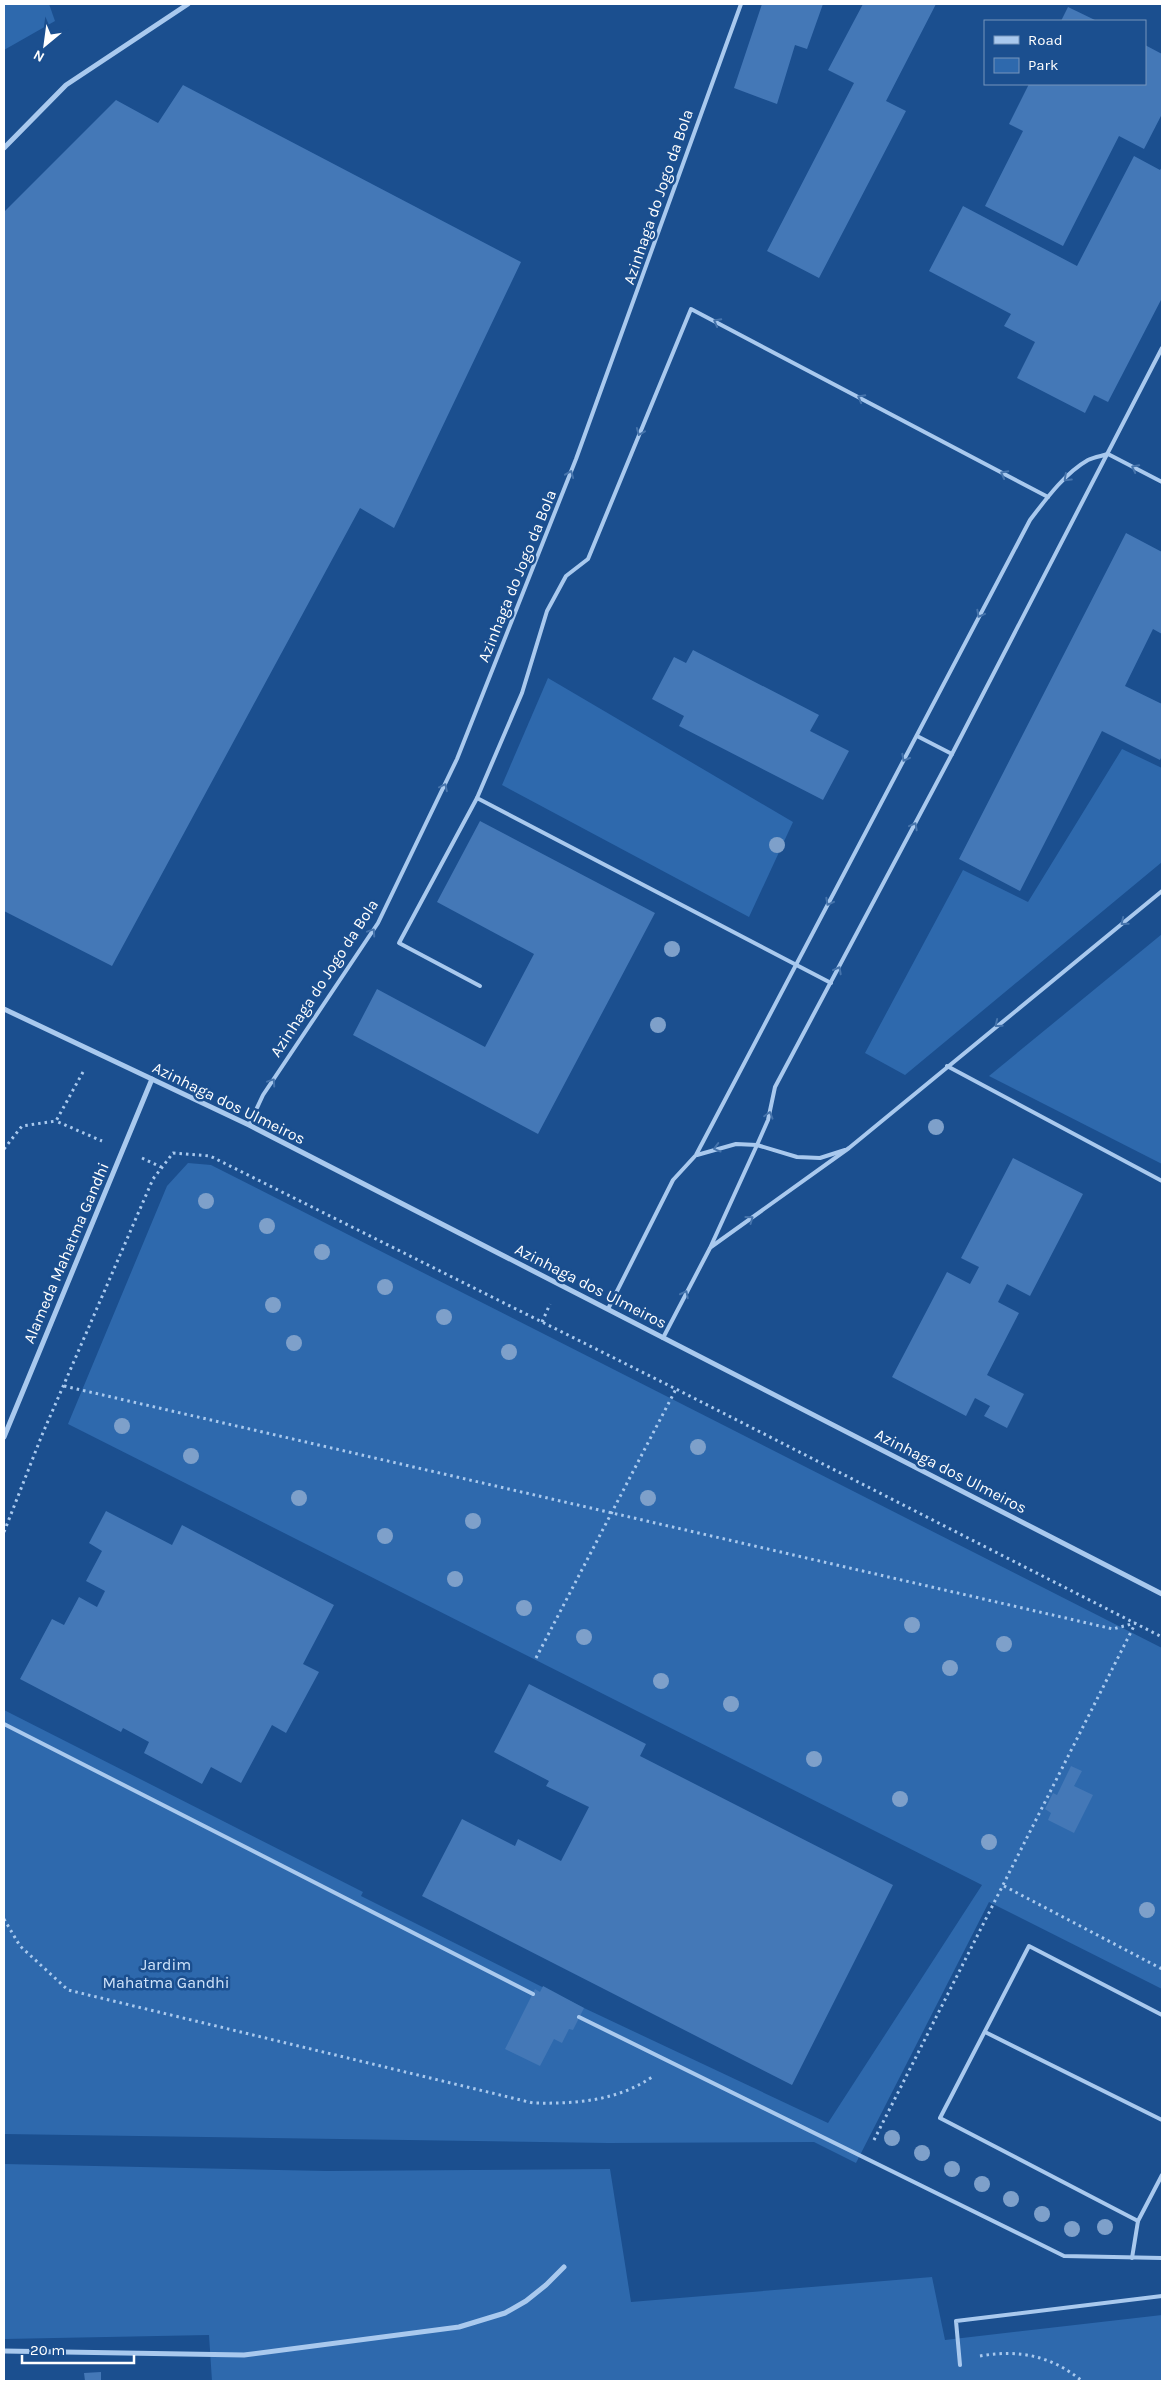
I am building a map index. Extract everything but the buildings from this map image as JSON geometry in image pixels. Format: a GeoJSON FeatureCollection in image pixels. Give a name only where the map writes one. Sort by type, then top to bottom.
{"type":"FeatureCollection","features":[{"type":"Feature","properties":{"kind":"street"},"geometry":{"type":"LineString","coordinates":[[4,148],[66,85],[188,4]]}},
{"type":"Feature","properties":{"kind":"street","name":"Azinhaga dos Ulmeiros"},"geometry":{"type":"LineString","coordinates":[[4,1009],[249,1125],[1162,1594]]}},
{"type":"Feature","properties":{"kind":"street","name":"Alameda Mahatma Gandhi"},"geometry":{"type":"LineString","coordinates":[[4,1437],[152,1079]]}},
{"type":"Feature","properties":{"kind":"street"},"geometry":{"type":"LineString","coordinates":[[4,2351],[244,2355],[459,2327],[497,2316],[526,2301],[564,2267]]}},
{"type":"Feature","properties":{"kind":"lane","name":"Azinhaga do Jogo da Bola"},"geometry":{"type":"LineString","coordinates":[[249,1125],[263,1095],[378,923],[458,759],[576,459],[741,4]]}},
{"type":"Feature","properties":{"kind":"lane"},"geometry":{"type":"LineString","coordinates":[[480,986],[399,943],[477,798],[522,693],[547,611],[566,576],[588,559],[691,309],[1048,497]]}},
{"type":"Feature","properties":{"kind":"lane"},"geometry":{"type":"LineString","coordinates":[[663,1338],[710,1248],[757,1145],[768,1120],[775,1087],[832,983],[952,754],[1162,348]]}},
{"type":"Feature","properties":{"kind":"lane"},"geometry":{"type":"LineString","coordinates":[[608,1309],[673,1180],[696,1155],[1030,520],[1048,497],[1089,460],[1108,454],[1162,482]]}},
{"type":"Feature","properties":{"kind":"lane"},"geometry":{"type":"LineString","coordinates":[[917,736],[952,754]]}},
{"type":"Feature","properties":{"kind":"lane"},"geometry":{"type":"LineString","coordinates":[[477,798],[832,983]]}},
{"type":"Feature","properties":{"kind":"lane"},"geometry":{"type":"LineString","coordinates":[[710,1248],[849,1148],[1162,891]]}},
{"type":"Feature","properties":{"kind":"lane"},"geometry":{"type":"LineString","coordinates":[[947,1066],[1162,1181]]}},
{"type":"Feature","properties":{"kind":"lane"},"geometry":{"type":"LineString","coordinates":[[696,1155],[736,1144],[757,1145],[797,1157],[820,1158],[849,1148]]}},
{"type":"Feature","properties":{"kind":"lane"},"geometry":{"type":"LineString","coordinates":[[4,1724],[532,1994]]}},
{"type":"Feature","properties":{"kind":"lane"},"geometry":{"type":"LineString","coordinates":[[1138,2221],[940,2118],[1029,1946],[1162,2015]]}},
{"type":"Feature","properties":{"kind":"lane"},"geometry":{"type":"LineString","coordinates":[[579,2017],[1064,2256],[1162,2258]]}},
{"type":"Feature","properties":{"kind":"lane"},"geometry":{"type":"LineString","coordinates":[[985,2032],[1162,2120]]}},
{"type":"Feature","properties":{"kind":"lane"},"geometry":{"type":"LineString","coordinates":[[1132,2258],[1138,2221],[1162,2175]]}},
{"type":"Feature","properties":{"kind":"lane"},"geometry":{"type":"LineString","coordinates":[[960,2365],[956,2321],[1162,2296]]}},
{"type":"Feature","properties":{"kind":"path"},"geometry":{"type":"LineString","coordinates":[[56,1121],[95,1052]]}},
{"type":"Feature","properties":{"kind":"path"},"geometry":{"type":"LineString","coordinates":[[4,1150],[22,1126],[56,1121],[162,1167]]}},
{"type":"Feature","properties":{"kind":"path"},"geometry":{"type":"LineString","coordinates":[[4,1532],[152,1179],[173,1153],[210,1156],[676,1389],[1162,1637]]}},
{"type":"Feature","properties":{"kind":"path"},"geometry":{"type":"LineString","coordinates":[[64,1386],[1112,1629],[1136,1623]]}},
{"type":"Feature","properties":{"kind":"path"},"geometry":{"type":"LineString","coordinates":[[536,1658],[676,1389]]}},
{"type":"Feature","properties":{"kind":"path"},"geometry":{"type":"LineString","coordinates":[[865,2158],[1136,1623]]}},
{"type":"Feature","properties":{"kind":"path"},"geometry":{"type":"LineString","coordinates":[[1004,1886],[1162,1968]]}},
{"type":"Feature","properties":{"kind":"path"},"geometry":{"type":"LineString","coordinates":[[4,1919],[20,1946],[68,1990],[533,2103],[570,2104],[607,2098],[642,2084],[673,2063]]}},
{"type":"Feature","properties":{"kind":"path"},"geometry":{"type":"LineString","coordinates":[[960,2365],[979,2356],[1000,2352],[1017,2352],[1050,2360],[1065,2368],[1082,2381]]}},
{"type":"Feature","properties":{"kind":"green space"},"geometry":{"type":"Polygon","coordinates":[[[4,4],[49,4],[55,21],[4,50],[4,4]]]}},
{"type":"Feature","properties":{"kind":"green space"},"geometry":{"type":"Polygon","coordinates":[[[548,678],[793,822],[749,917],[502,785],[548,678]]]}},
{"type":"Feature","properties":{"kind":"green space"},"geometry":{"type":"Polygon","coordinates":[[[1122,749],[1162,768],[1162,862],[905,1075],[865,1053],[963,870],[1028,902],[1122,749]]]}},
{"type":"Feature","properties":{"kind":"green space"},"geometry":{"type":"Polygon","coordinates":[[[1162,934],[1162,1164],[989,1076],[1162,934]]]}},
{"type":"Feature","properties":{"kind":"green space","name":"Jardim Mahatma Gandhi"},"geometry":{"type":"Polygon","coordinates":[[[188,1163],[211,1165],[1162,1648],[1162,1989],[989,1902],[856,2163],[814,2142],[608,2143],[4,2134],[4,1710],[363,1892],[361,1896],[584,2008],[828,2123],[982,1885],[68,1424],[167,1186],[188,1163]]]}},
{"type":"Feature","properties":{"kind":"green space"},"geometry":{"type":"Polygon","coordinates":[[[4,2164],[327,2171],[610,2169],[631,2302],[932,2277],[945,2340],[1162,2315],[1162,2381],[212,2381],[209,2335],[4,2339],[4,2164]]]}}]}
